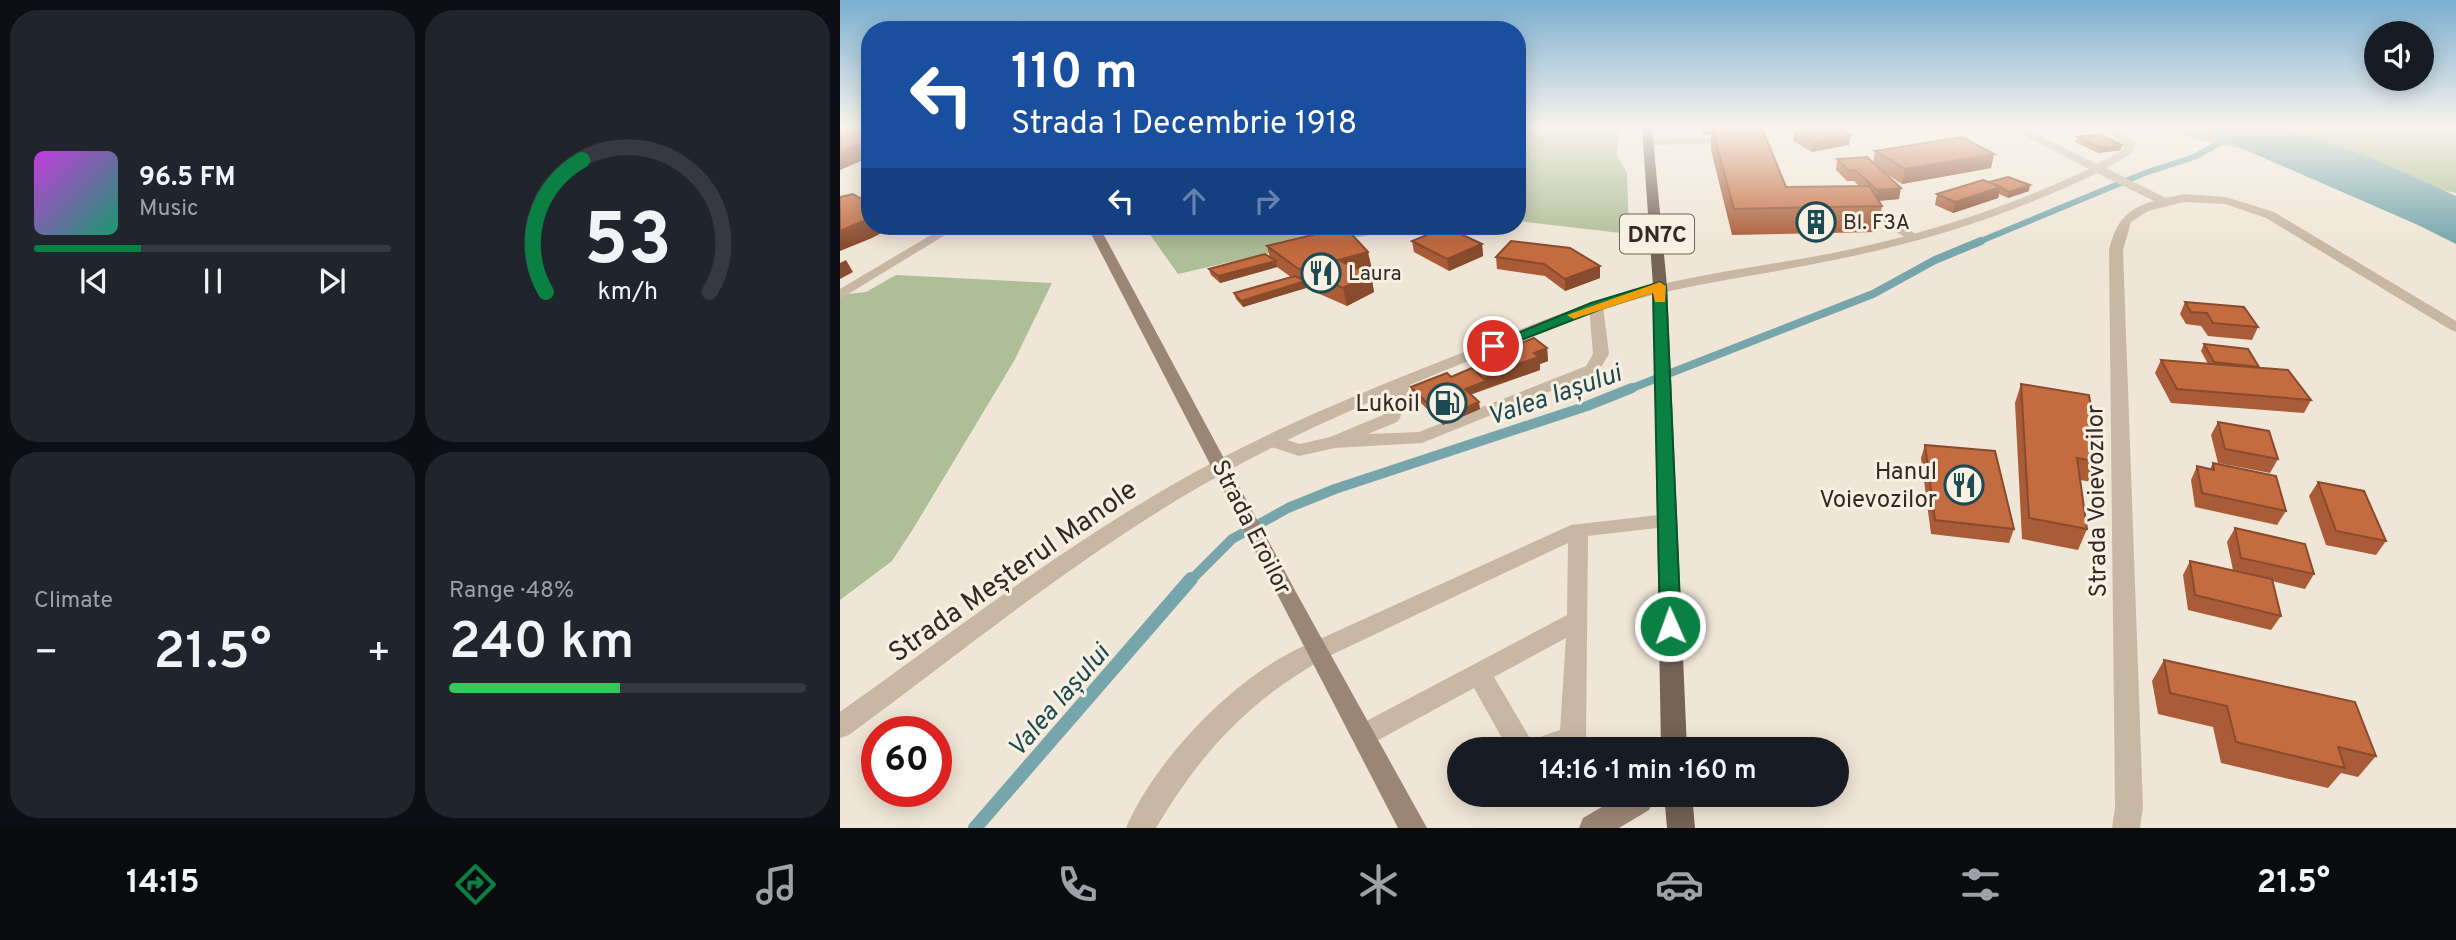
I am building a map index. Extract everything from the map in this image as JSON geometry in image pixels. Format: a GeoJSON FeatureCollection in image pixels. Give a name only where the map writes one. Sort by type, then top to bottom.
{"type":"FeatureCollection","features":[{"type":"Feature","properties":{"kind":"main road","name":"DN7C"},"geometry":{"type":"LineString","coordinates":[[1651,167],[1660,286],[1674,737]]}},
{"type":"Feature","properties":{"kind":"main road","name":"Strada Eroilor"},"geometry":{"type":"LineString","coordinates":[[1098,235],[1289,600],[1319,650],[1413,828]]}},
{"type":"Feature","properties":{"kind":"main road"},"geometry":{"type":"LineString","coordinates":[[1593,828],[1630,807]]}},
{"type":"Feature","properties":{"kind":"main road"},"geometry":{"type":"LineString","coordinates":[[1679,807],[1681,828]]}},
{"type":"Feature","properties":{"kind":"street"},"geometry":{"type":"LineString","coordinates":[[2093,167],[2165,202],[2184,198],[2225,201],[2270,215],[2456,327]]}},
{"type":"Feature","properties":{"kind":"street"},"geometry":{"type":"LineString","coordinates":[[1660,286],[1830,257],[1914,237],[2017,204],[2096,168]]}},
{"type":"Feature","properties":{"kind":"street"},"geometry":{"type":"LineString","coordinates":[[1844,199],[1870,206],[1914,237]]}},
{"type":"Feature","properties":{"kind":"street","name":"Strada Voievozilor"},"geometry":{"type":"LineString","coordinates":[[2126,828],[2129,807],[2116,250],[2122,223],[2132,212],[2165,202]]}},
{"type":"Feature","properties":{"kind":"street"},"geometry":{"type":"LineString","coordinates":[[840,295],[939,235]]}},
{"type":"Feature","properties":{"kind":"street","name":"Strada Meșterul Manole"},"geometry":{"type":"LineString","coordinates":[[840,727],[1071,561],[1221,466],[1403,382],[1596,306],[1660,286]]}},
{"type":"Feature","properties":{"kind":"street"},"geometry":{"type":"LineString","coordinates":[[1271,441],[1299,450],[1335,442],[1422,437],[1592,369],[1601,354],[1596,306]]}},
{"type":"Feature","properties":{"kind":"street"},"geometry":{"type":"LineString","coordinates":[[1335,442],[1391,418],[1403,382]]}},
{"type":"Feature","properties":{"kind":"street"},"geometry":{"type":"LineString","coordinates":[[1140,828],[1158,797],[1206,732],[1238,701],[1292,663],[1578,530],[1667,521]]}},
{"type":"Feature","properties":{"kind":"street"},"geometry":{"type":"LineString","coordinates":[[1573,737],[1578,620],[1578,530]]}},
{"type":"Feature","properties":{"kind":"street"},"geometry":{"type":"LineString","coordinates":[[1364,735],[1578,620]]}},
{"type":"Feature","properties":{"kind":"street"},"geometry":{"type":"LineString","coordinates":[[1479,674],[1514,737]]}},
{"type":"Feature","properties":{"kind":"green space"},"geometry":{"type":"Polygon","coordinates":[[[1526,167],[1623,167],[1627,173],[1629,234],[1526,222],[1526,167]]]}},
{"type":"Feature","properties":{"kind":"green space"},"geometry":{"type":"Polygon","coordinates":[[[2329,167],[2456,167],[2456,193],[2329,167]]]}},
{"type":"Feature","properties":{"kind":"green space"},"geometry":{"type":"Polygon","coordinates":[[[1150,235],[1370,235],[1303,245],[1178,274],[1150,235]]]}},
{"type":"Feature","properties":{"kind":"green space"},"geometry":{"type":"Polygon","coordinates":[[[896,275],[1052,283],[1014,361],[892,561],[840,600],[840,295],[866,292],[896,275]]]}},
{"type":"Feature","properties":{"kind":"water"},"geometry":{"type":"Polygon","coordinates":[[[2284,167],[2391,167],[2456,196],[2456,244],[2284,167]]]}},
{"type":"Feature","properties":{"kind":"building"},"geometry":{"type":"Polygon","coordinates":[[[1722,167],[1778,167],[1786,187],[1869,186],[1882,206],[1734,209],[1722,167]]]}},
{"type":"Feature","properties":{"kind":"building"},"geometry":{"type":"Polygon","coordinates":[[[1845,167],[1878,167],[1901,188],[1877,190],[1855,170],[1849,171],[1845,167]]]}},
{"type":"Feature","properties":{"kind":"building"},"geometry":{"type":"Polygon","coordinates":[[[2008,177],[2030,185],[2009,192],[1989,182],[2008,177]]]}},
{"type":"Feature","properties":{"kind":"building"},"geometry":{"type":"Polygon","coordinates":[[[1983,180],[2001,187],[1955,202],[1937,194],[1983,180]]]}},
{"type":"Feature","properties":{"kind":"building"},"geometry":{"type":"Polygon","coordinates":[[[853,194],[861,198],[861,222],[840,231],[840,197],[853,194]]]}},
{"type":"Feature","properties":{"kind":"building"},"geometry":{"type":"Polygon","coordinates":[[[1312,235],[1352,235],[1368,252],[1338,260],[1371,275],[1343,288],[1297,268],[1267,246],[1312,235]]]}},
{"type":"Feature","properties":{"kind":"building"},"geometry":{"type":"Polygon","coordinates":[[[1427,235],[1463,235],[1482,244],[1447,259],[1412,241],[1427,235]]]}},
{"type":"Feature","properties":{"kind":"building"},"geometry":{"type":"Polygon","coordinates":[[[1511,241],[1570,248],[1600,266],[1565,279],[1544,264],[1496,257],[1511,241]]]}},
{"type":"Feature","properties":{"kind":"building"},"geometry":{"type":"Polygon","coordinates":[[[1265,254],[1276,261],[1218,276],[1209,269],[1265,254]]]}},
{"type":"Feature","properties":{"kind":"building"},"geometry":{"type":"Polygon","coordinates":[[[1295,276],[1305,281],[1241,301],[1234,293],[1295,276]]]}},
{"type":"Feature","properties":{"kind":"building"},"geometry":{"type":"Polygon","coordinates":[[[2185,302],[2244,307],[2258,327],[2213,323],[2207,313],[2191,312],[2185,302]]]}},
{"type":"Feature","properties":{"kind":"building"},"geometry":{"type":"Polygon","coordinates":[[[1534,338],[1547,348],[1534,353],[1539,357],[1485,375],[1471,362],[1534,338]]]}},
{"type":"Feature","properties":{"kind":"building"},"geometry":{"type":"Polygon","coordinates":[[[2204,344],[2248,349],[2259,367],[2214,362],[2204,344]]]}},
{"type":"Feature","properties":{"kind":"building"},"geometry":{"type":"Polygon","coordinates":[[[2161,360],[2288,370],[2311,400],[2177,389],[2161,360]]]}},
{"type":"Feature","properties":{"kind":"building","name":"Lukoil"},"geometry":{"type":"Polygon","coordinates":[[[1472,368],[1486,381],[1465,389],[1479,402],[1442,418],[1411,387],[1447,373],[1451,377],[1472,368]]]}},
{"type":"Feature","properties":{"kind":"building"},"geometry":{"type":"Polygon","coordinates":[[[2021,384],[2089,395],[2100,462],[2077,458],[2087,529],[2029,518],[2021,384]]]}},
{"type":"Feature","properties":{"kind":"building"},"geometry":{"type":"Polygon","coordinates":[[[2218,422],[2269,431],[2278,459],[2225,449],[2218,422]]]}},
{"type":"Feature","properties":{"kind":"building"},"geometry":{"type":"Polygon","coordinates":[[[1925,445],[1995,451],[2014,529],[1935,520],[1925,445]]]}},
{"type":"Feature","properties":{"kind":"building"},"geometry":{"type":"Polygon","coordinates":[[[2213,463],[2276,476],[2286,511],[2202,493],[2197,466],[2214,470],[2213,463]]]}},
{"type":"Feature","properties":{"kind":"building"},"geometry":{"type":"Polygon","coordinates":[[[2318,482],[2364,491],[2386,541],[2336,531],[2318,482]]]}},
{"type":"Feature","properties":{"kind":"building"},"geometry":{"type":"Polygon","coordinates":[[[2235,528],[2305,544],[2314,574],[2241,558],[2235,528]]]}},
{"type":"Feature","properties":{"kind":"building"},"geometry":{"type":"Polygon","coordinates":[[[2190,561],[2272,579],[2281,616],[2195,595],[2190,561]]]}},
{"type":"Feature","properties":{"kind":"building"},"geometry":{"type":"Polygon","coordinates":[[[2164,660],[2355,702],[2376,756],[2338,747],[2345,768],[2236,742],[2227,706],[2170,693],[2164,660]]]}},
{"type":"Feature","properties":{"kind":"waterway","name":"Valea Iașului"},"geometry":{"type":"LineString","coordinates":[[1976,243],[2164,167]]}},
{"type":"Feature","properties":{"kind":"waterway","name":"Valea Iașului"},"geometry":{"type":"LineString","coordinates":[[1627,390],[1873,294],[1935,260],[1981,241]]}},
{"type":"Feature","properties":{"kind":"waterway","name":"Valea Iașului"},"geometry":{"type":"LineString","coordinates":[[1627,390],[1632,388]]}},
{"type":"Feature","properties":{"kind":"waterway","name":"Valea Iașului"},"geometry":{"type":"LineString","coordinates":[[1190,581],[1232,539],[1288,508],[1335,489],[1587,406],[1627,390]]}},
{"type":"Feature","properties":{"kind":"waterway","name":"Valea Iașului"},"geometry":{"type":"LineString","coordinates":[[975,828],[1191,579]]}},
{"type":"Feature","properties":{"kind":"slow traffic"},"geometry":{"type":"LineString","coordinates":[[1574,315],[1660,286],[1660,299]]}},
{"type":"Feature","properties":{"kind":"place","name":"Bl. F3A"},"geometry":{"type":"Point","coordinates":[1816,222]}},
{"type":"Feature","properties":{"kind":"place","name":"Laura"},"geometry":{"type":"Point","coordinates":[1321,273]}},
{"type":"Feature","properties":{"kind":"place","name":"Lukoil"},"geometry":{"type":"Point","coordinates":[1447,403]}},
{"type":"Feature","properties":{"kind":"place","name":"Hanul Voievozilor"},"geometry":{"type":"Point","coordinates":[1964,485]}},
{"type":"Feature","properties":{"kind":"route"},"geometry":{"type":"LineString","coordinates":[[1493,346],[1596,306],[1660,286],[1670,626]]}}]}
